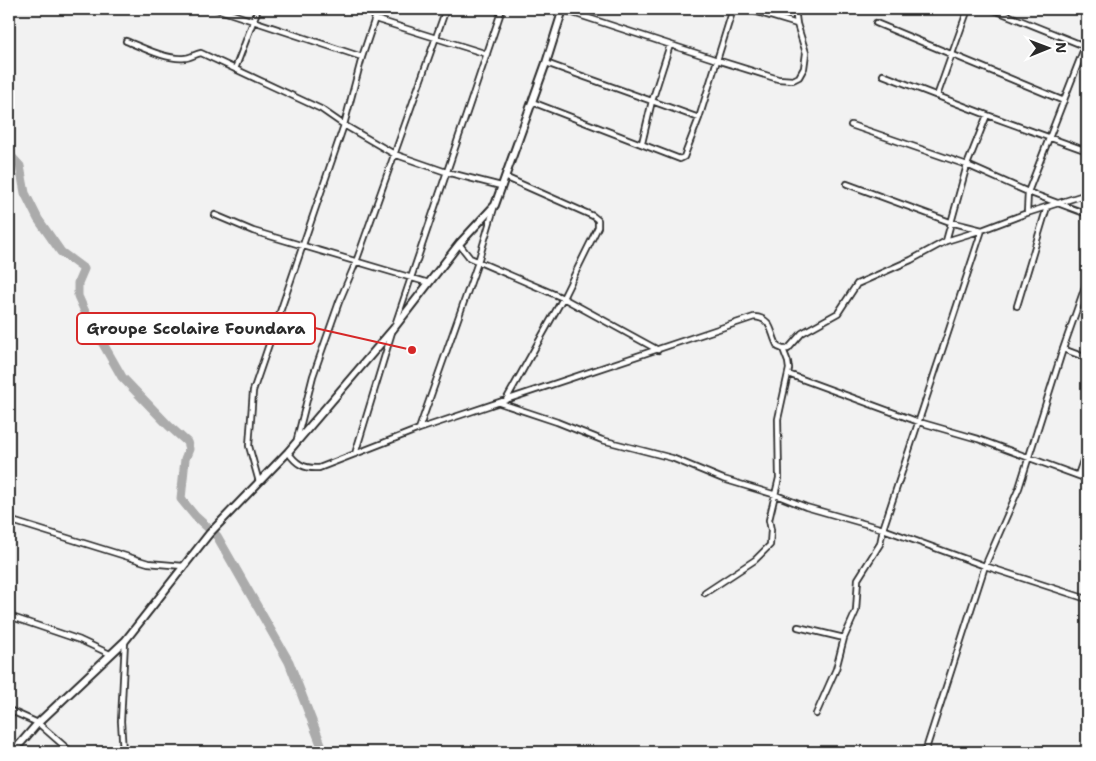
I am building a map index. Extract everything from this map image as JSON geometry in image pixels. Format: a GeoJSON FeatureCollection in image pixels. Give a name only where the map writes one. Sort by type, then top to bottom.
{"type":"FeatureCollection","features":[{"type":"Feature","properties":{"kind":"street"},"geometry":{"type":"LineString","coordinates":[[217,9],[362,57]]}},
{"type":"Feature","properties":{"kind":"street"},"geometry":{"type":"LineString","coordinates":[[235,69],[258,9]]}},
{"type":"Feature","properties":{"kind":"street"},"geometry":{"type":"LineString","coordinates":[[259,482],[249,446],[253,391],[344,125],[362,57],[378,9]]}},
{"type":"Feature","properties":{"kind":"street"},"geometry":{"type":"LineString","coordinates":[[296,442],[313,376],[339,302],[356,262],[446,9]]}},
{"type":"Feature","properties":{"kind":"street"},"geometry":{"type":"LineString","coordinates":[[355,454],[394,328],[502,9]]}},
{"type":"Feature","properties":{"kind":"street"},"geometry":{"type":"LineString","coordinates":[[419,429],[478,262],[501,186],[546,63],[563,9],[778,79],[793,80],[798,77],[804,68],[806,53],[797,24],[795,9]]}},
{"type":"Feature","properties":{"kind":"street"},"geometry":{"type":"LineString","coordinates":[[532,102],[680,159],[684,157],[699,118],[732,9]]}},
{"type":"Feature","properties":{"kind":"street"},"geometry":{"type":"LineString","coordinates":[[748,9],[797,24]]}},
{"type":"Feature","properties":{"kind":"street"},"geometry":{"type":"LineString","coordinates":[[937,96],[968,9]]}},
{"type":"Feature","properties":{"kind":"street"},"geometry":{"type":"LineString","coordinates":[[992,9],[1087,44],[1048,137],[1028,192],[1027,213]]}},
{"type":"Feature","properties":{"kind":"street"},"geometry":{"type":"LineString","coordinates":[[375,19],[487,54]]}},
{"type":"Feature","properties":{"kind":"street"},"geometry":{"type":"LineString","coordinates":[[876,22],[1064,100]]}},
{"type":"Feature","properties":{"kind":"street"},"geometry":{"type":"LineString","coordinates":[[126,41],[172,57],[187,58],[201,53],[321,109],[344,125],[394,154],[446,172],[501,186]]}},
{"type":"Feature","properties":{"kind":"street"},"geometry":{"type":"LineString","coordinates":[[642,143],[652,101],[670,45]]}},
{"type":"Feature","properties":{"kind":"street"},"geometry":{"type":"LineString","coordinates":[[546,63],[699,118]]}},
{"type":"Feature","properties":{"kind":"street"},"geometry":{"type":"LineString","coordinates":[[883,75],[1087,151]]}},
{"type":"Feature","properties":{"kind":"street"},"geometry":{"type":"LineString","coordinates":[[946,241],[966,165],[987,115]]}},
{"type":"Feature","properties":{"kind":"street"},"geometry":{"type":"LineString","coordinates":[[851,126],[966,165],[1057,204],[1087,214]]}},
{"type":"Feature","properties":{"kind":"street"},"geometry":{"type":"LineString","coordinates":[[505,177],[593,216],[598,220],[598,227],[563,298],[506,400]]}},
{"type":"Feature","properties":{"kind":"street"},"geometry":{"type":"LineString","coordinates":[[847,184],[950,222],[982,230]]}},
{"type":"Feature","properties":{"kind":"street"},"geometry":{"type":"LineString","coordinates":[[288,452],[301,466],[319,468],[419,429],[754,317],[762,317],[767,321],[778,347],[788,349],[802,332],[838,313],[856,284],[911,260],[946,241],[1087,194]]}},
{"type":"Feature","properties":{"kind":"street"},"geometry":{"type":"LineString","coordinates":[[13,752],[38,723],[125,641],[211,532],[288,452],[394,328],[459,244],[495,205]]}},
{"type":"Feature","properties":{"kind":"street"},"geometry":{"type":"LineString","coordinates":[[1017,306],[1047,207]]}},
{"type":"Feature","properties":{"kind":"street"},"geometry":{"type":"LineString","coordinates":[[214,215],[253,231],[429,283]]}},
{"type":"Feature","properties":{"kind":"street"},"geometry":{"type":"LineString","coordinates":[[816,714],[836,669],[844,638],[856,611],[858,579],[880,544],[883,529],[982,230]]}},
{"type":"Feature","properties":{"kind":"street"},"geometry":{"type":"LineString","coordinates":[[459,244],[470,258],[563,298],[658,350]]}},
{"type":"Feature","properties":{"kind":"street"},"geometry":{"type":"LineString","coordinates":[[925,752],[985,566],[1019,488],[1063,348],[1085,297],[1087,281]]}},
{"type":"Feature","properties":{"kind":"street"},"geometry":{"type":"LineString","coordinates":[[1063,348],[1087,358]]}},
{"type":"Feature","properties":{"kind":"street"},"geometry":{"type":"LineString","coordinates":[[706,593],[755,560],[770,545],[771,530],[769,520],[780,478],[778,419],[788,374],[788,362],[783,349]]}},
{"type":"Feature","properties":{"kind":"street"},"geometry":{"type":"LineString","coordinates":[[788,374],[919,422],[978,439],[1087,478]]}},
{"type":"Feature","properties":{"kind":"street"},"geometry":{"type":"LineString","coordinates":[[498,403],[557,422],[602,440],[672,458],[723,479],[776,495],[806,507],[883,529],[985,566],[1087,599]]}},
{"type":"Feature","properties":{"kind":"street"},"geometry":{"type":"LineString","coordinates":[[1078,475],[1087,449]]}},
{"type":"Feature","properties":{"kind":"street"},"geometry":{"type":"LineString","coordinates":[[9,520],[148,562],[183,566]]}},
{"type":"Feature","properties":{"kind":"street"},"geometry":{"type":"LineString","coordinates":[[9,616],[80,640],[110,654]]}},
{"type":"Feature","properties":{"kind":"street"},"geometry":{"type":"LineString","coordinates":[[798,627],[844,638]]}},
{"type":"Feature","properties":{"kind":"street"},"geometry":{"type":"LineString","coordinates":[[123,752],[122,721],[125,641]]}},
{"type":"Feature","properties":{"kind":"street"},"geometry":{"type":"LineString","coordinates":[[9,710],[38,723],[71,752]]}},
{"type":"Feature","properties":{"kind":"waterway"},"geometry":{"type":"LineString","coordinates":[[9,154],[20,166],[25,193],[38,219],[61,252],[84,269],[78,283],[78,296],[86,314],[122,377],[187,442],[189,449],[185,459],[181,499],[195,516],[217,536],[289,662],[324,752]]}},
{"type":"Feature","properties":{"kind":"place","name":"Groupe Scolaire Foundara"},"geometry":{"type":"Point","coordinates":[412,350]}}]}
